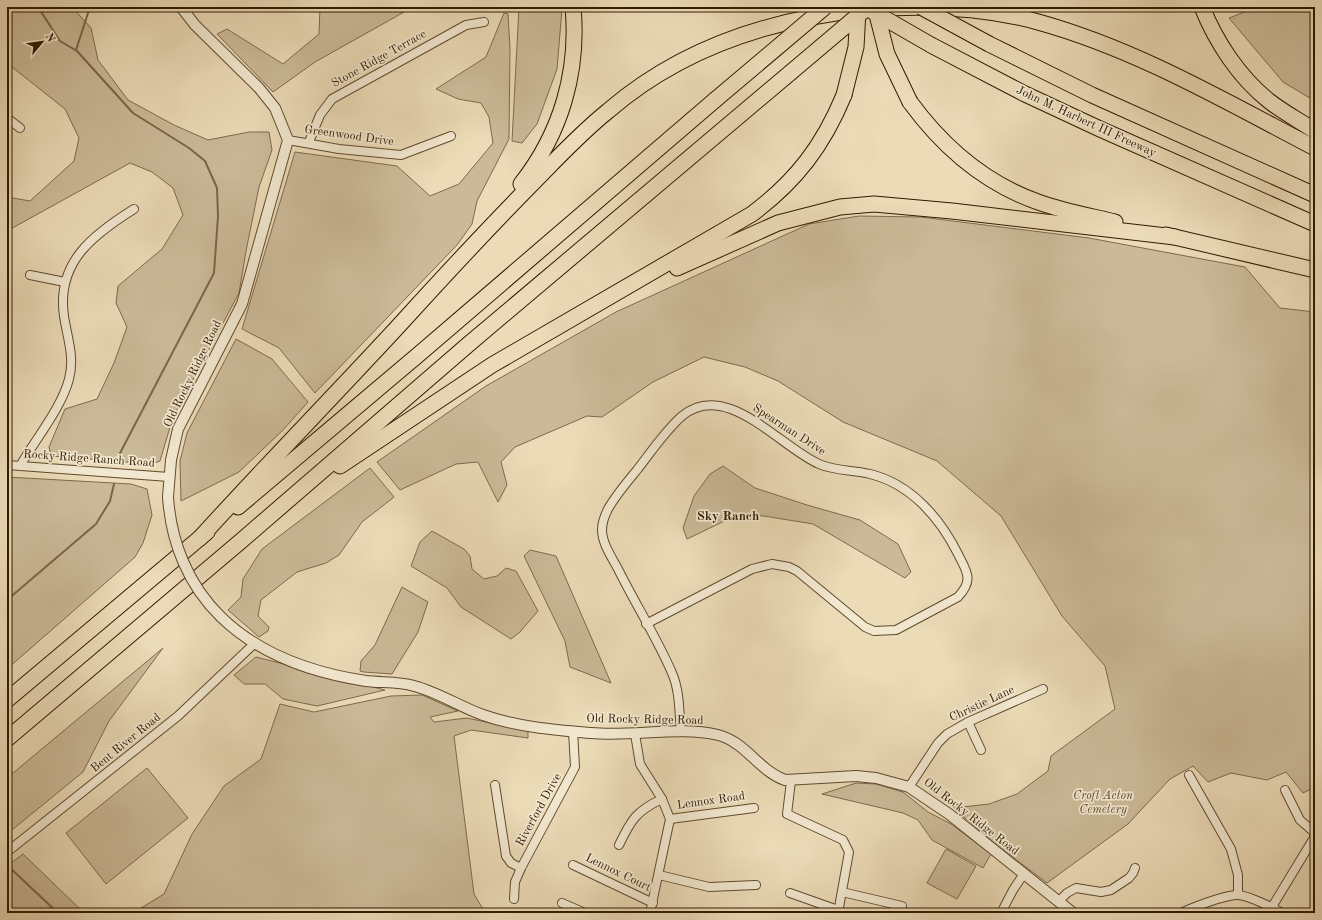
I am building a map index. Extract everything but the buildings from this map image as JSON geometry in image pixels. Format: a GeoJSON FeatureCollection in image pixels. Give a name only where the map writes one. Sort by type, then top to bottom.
{"type":"FeatureCollection","features":[{"type":"Feature","properties":{"kind":"highway"},"geometry":{"type":"LineString","coordinates":[[480,237],[541,157],[558,121],[572,68],[575,27],[573,7]]}},
{"type":"Feature","properties":{"kind":"highway"},"geometry":{"type":"LineString","coordinates":[[7,700],[309,448],[825,7]]}},
{"type":"Feature","properties":{"kind":"highway"},"geometry":{"type":"LineString","coordinates":[[282,506],[492,365],[752,214],[771,200],[792,180],[809,159],[833,122],[844,95],[856,47],[858,7]]}},
{"type":"Feature","properties":{"kind":"highway","name":"John M. Harbert III Freeway"},"geometry":{"type":"LineString","coordinates":[[864,7],[931,45],[1025,94],[1100,129],[1315,224]]}},
{"type":"Feature","properties":{"kind":"highway"},"geometry":{"type":"LineString","coordinates":[[7,739],[282,506],[470,343],[868,7]]}},
{"type":"Feature","properties":{"kind":"highway"},"geometry":{"type":"LineString","coordinates":[[875,7],[887,54],[910,102],[933,132],[953,152],[976,171],[1002,187],[1038,203],[1315,270]]}},
{"type":"Feature","properties":{"kind":"highway"},"geometry":{"type":"LineString","coordinates":[[200,538],[250,482],[295,437],[480,237],[580,135],[623,98],[664,71],[706,49],[738,36],[784,22],[838,12],[896,7],[982,11],[1035,21],[1101,42],[1181,78],[1315,148]]}},
{"type":"Feature","properties":{"kind":"highway"},"geometry":{"type":"LineString","coordinates":[[921,7],[989,44],[1092,95],[1315,195]]}},
{"type":"Feature","properties":{"kind":"highway"},"geometry":{"type":"LineString","coordinates":[[1202,7],[1216,37],[1228,56],[1255,89],[1270,101],[1315,131]]}},
{"type":"Feature","properties":{"kind":"highway"},"geometry":{"type":"LineString","coordinates":[[635,283],[681,266],[778,223],[840,207],[874,204],[912,206],[1175,237]]}},
{"type":"Feature","properties":{"kind":"street"},"geometry":{"type":"LineString","coordinates":[[181,7],[196,25],[259,88],[275,108],[288,140]]}},
{"type":"Feature","properties":{"kind":"street","name":"Stone Ridge Terrace"},"geometry":{"type":"LineString","coordinates":[[309,142],[320,115],[332,99],[466,25],[484,22]]}},
{"type":"Feature","properties":{"kind":"street"},"geometry":{"type":"LineString","coordinates":[[7,118],[20,128]]}},
{"type":"Feature","properties":{"kind":"street","name":"Greenwood Drive"},"geometry":{"type":"LineString","coordinates":[[288,140],[309,142],[339,149],[401,155],[451,136]]}},
{"type":"Feature","properties":{"kind":"street","name":"Old Rocky Ridge Road"},"geometry":{"type":"LineString","coordinates":[[288,140],[242,304],[178,429],[169,476],[168,497],[173,533],[186,568],[200,594],[221,617],[254,644],[281,658],[330,673],[365,681],[414,686],[490,718],[517,724],[573,731],[635,734],[681,732],[708,734],[730,740],[744,749],[775,775],[791,781],[856,776],[883,780],[909,787],[949,814],[1023,875],[1073,913]]}},
{"type":"Feature","properties":{"kind":"street"},"geometry":{"type":"LineString","coordinates":[[20,466],[63,396],[69,378],[71,357],[64,314],[65,282],[76,256],[85,245],[134,209]]}},
{"type":"Feature","properties":{"kind":"street"},"geometry":{"type":"LineString","coordinates":[[30,275],[65,282]]}},
{"type":"Feature","properties":{"kind":"street","name":"Spearman Drive"},"geometry":{"type":"LineString","coordinates":[[646,624],[752,569],[772,564],[789,567],[797,571],[864,627],[874,631],[896,630],[958,596],[965,589],[968,574],[952,542],[938,520],[911,495],[875,476],[820,465],[807,458],[739,412],[720,405],[704,405],[688,412],[670,428],[613,500],[602,524],[604,540],[646,624],[667,663],[677,687],[681,732]]}},
{"type":"Feature","properties":{"kind":"street","name":"Rocky Ridge Ranch Road"},"geometry":{"type":"LineString","coordinates":[[7,465],[169,476]]}},
{"type":"Feature","properties":{"kind":"street","name":"Bent River Road"},"geometry":{"type":"LineString","coordinates":[[7,852],[178,716],[254,644]]}},
{"type":"Feature","properties":{"kind":"street","name":"Christie Lane"},"geometry":{"type":"LineString","coordinates":[[909,787],[942,738],[968,722],[1043,689]]}},
{"type":"Feature","properties":{"kind":"street"},"geometry":{"type":"LineString","coordinates":[[968,722],[981,750]]}},
{"type":"Feature","properties":{"kind":"street","name":"Riverford Drive"},"geometry":{"type":"LineString","coordinates":[[514,899],[515,882],[521,868],[573,771],[575,759],[573,731]]}},
{"type":"Feature","properties":{"kind":"street"},"geometry":{"type":"LineString","coordinates":[[635,734],[640,764],[662,799],[670,819],[650,913]]}},
{"type":"Feature","properties":{"kind":"street"},"geometry":{"type":"LineString","coordinates":[[1189,775],[1231,849],[1238,875],[1238,894]]}},
{"type":"Feature","properties":{"kind":"street"},"geometry":{"type":"LineString","coordinates":[[790,893],[838,912],[849,852],[843,840],[787,814],[791,781]]}},
{"type":"Feature","properties":{"kind":"street"},"geometry":{"type":"LineString","coordinates":[[495,785],[506,856],[511,863],[521,868]]}},
{"type":"Feature","properties":{"kind":"street"},"geometry":{"type":"LineString","coordinates":[[1285,790],[1300,820],[1315,832]]}},
{"type":"Feature","properties":{"kind":"street"},"geometry":{"type":"LineString","coordinates":[[619,845],[637,814],[648,805],[662,799]]}},
{"type":"Feature","properties":{"kind":"street","name":"Lennox Road"},"geometry":{"type":"LineString","coordinates":[[670,819],[754,808]]}},
{"type":"Feature","properties":{"kind":"street"},"geometry":{"type":"LineString","coordinates":[[1272,907],[1315,836]]}},
{"type":"Feature","properties":{"kind":"street","name":"Lennox Court"},"geometry":{"type":"LineString","coordinates":[[572,865],[653,903]]}},
{"type":"Feature","properties":{"kind":"street"},"geometry":{"type":"LineString","coordinates":[[1058,902],[1067,893],[1076,888],[1101,892],[1111,890],[1128,878],[1133,873],[1135,868]]}},
{"type":"Feature","properties":{"kind":"street"},"geometry":{"type":"LineString","coordinates":[[659,875],[709,887],[756,885]]}},
{"type":"Feature","properties":{"kind":"street"},"geometry":{"type":"LineString","coordinates":[[1001,913],[1023,875]]}},
{"type":"Feature","properties":{"kind":"street"},"geometry":{"type":"LineString","coordinates":[[842,892],[902,906]]}},
{"type":"Feature","properties":{"kind":"street"},"geometry":{"type":"LineString","coordinates":[[1181,913],[1194,906],[1238,894],[1272,907],[1282,913]]}},
{"type":"Feature","properties":{"kind":"street"},"geometry":{"type":"LineString","coordinates":[[562,903],[585,913]]}},
{"type":"Feature","properties":{"kind":"green space"},"geometry":{"type":"Polygon","coordinates":[[[7,7],[72,7],[91,28],[98,60],[128,100],[174,125],[208,140],[249,132],[269,132],[272,150],[259,187],[239,293],[173,417],[160,461],[151,464],[51,456],[49,447],[65,409],[97,399],[114,363],[127,327],[116,303],[118,286],[162,249],[183,215],[173,188],[152,172],[130,163],[7,231],[7,197],[30,201],[74,161],[79,138],[65,109],[7,63],[7,7]]]}},
{"type":"Feature","properties":{"kind":"green space"},"geometry":{"type":"Polygon","coordinates":[[[320,7],[413,7],[315,62],[273,92],[217,34],[227,29],[283,64],[319,34],[320,7]]]}},
{"type":"Feature","properties":{"kind":"green space"},"geometry":{"type":"Polygon","coordinates":[[[519,7],[562,7],[557,69],[537,124],[522,143],[512,141],[519,7]]]}},
{"type":"Feature","properties":{"kind":"green space"},"geometry":{"type":"Polygon","coordinates":[[[1257,7],[1315,7],[1315,14],[1310,21],[1311,30],[1315,37],[1315,101],[1283,82],[1229,18],[1257,7]]]}},
{"type":"Feature","properties":{"kind":"green space"},"geometry":{"type":"Polygon","coordinates":[[[504,13],[508,14],[510,48],[509,139],[477,201],[472,224],[457,245],[315,393],[279,348],[242,329],[295,152],[397,166],[430,196],[459,184],[493,143],[489,117],[481,103],[458,99],[436,89],[486,57],[504,13]]]}},
{"type":"Feature","properties":{"kind":"green space","name":"Croft Acton Cemetery"},"geometry":{"type":"Polygon","coordinates":[[[859,216],[921,217],[1089,238],[1245,267],[1280,308],[1315,312],[1315,787],[1303,793],[1286,772],[1267,780],[1231,773],[1208,782],[1193,766],[1170,779],[1128,824],[1047,883],[998,846],[953,808],[989,804],[1017,794],[1048,771],[1051,756],[1115,709],[1105,666],[1062,616],[1001,516],[937,461],[843,422],[778,381],[745,367],[704,357],[653,382],[602,417],[587,416],[515,447],[501,462],[507,485],[498,502],[478,462],[456,464],[400,490],[377,462],[486,386],[616,312],[809,224],[859,216]]]}},
{"type":"Feature","properties":{"kind":"green space"},"geometry":{"type":"Polygon","coordinates":[[[236,339],[272,359],[308,402],[283,430],[239,472],[181,501],[180,461],[187,433],[236,339]]]}},
{"type":"Feature","properties":{"kind":"green space"},"geometry":{"type":"Polygon","coordinates":[[[723,466],[755,488],[860,520],[898,544],[911,572],[905,578],[813,524],[764,516],[737,515],[687,539],[683,528],[694,496],[710,474],[723,466]]]}},
{"type":"Feature","properties":{"kind":"green space"},"geometry":{"type":"Polygon","coordinates":[[[370,468],[394,497],[362,522],[339,555],[326,563],[297,572],[261,600],[258,616],[269,627],[268,631],[259,637],[228,610],[241,597],[243,579],[262,549],[370,468]]]}},
{"type":"Feature","properties":{"kind":"green space"},"geometry":{"type":"Polygon","coordinates":[[[7,477],[131,484],[147,489],[152,515],[143,543],[135,557],[7,669],[7,552],[10,549],[7,546],[7,477]]]}},
{"type":"Feature","properties":{"kind":"green space"},"geometry":{"type":"Polygon","coordinates":[[[432,531],[464,549],[470,556],[472,569],[484,579],[497,576],[506,568],[516,571],[538,611],[520,632],[511,639],[461,607],[447,588],[411,566],[420,542],[432,531]]]}},
{"type":"Feature","properties":{"kind":"green space"},"geometry":{"type":"Polygon","coordinates":[[[530,550],[556,556],[611,683],[570,667],[565,641],[524,556],[530,550]]]}},
{"type":"Feature","properties":{"kind":"green space"},"geometry":{"type":"Polygon","coordinates":[[[402,587],[428,602],[418,632],[392,674],[360,671],[361,661],[375,645],[402,587]]]}},
{"type":"Feature","properties":{"kind":"green space"},"geometry":{"type":"Polygon","coordinates":[[[163,648],[109,721],[83,772],[7,834],[7,778],[163,648]]]}},
{"type":"Feature","properties":{"kind":"green space"},"geometry":{"type":"Polygon","coordinates":[[[256,657],[385,690],[317,706],[283,699],[265,684],[244,684],[234,675],[256,657]]]}},
{"type":"Feature","properties":{"kind":"green space"},"geometry":{"type":"Polygon","coordinates":[[[422,695],[458,711],[430,717],[434,722],[467,718],[528,731],[528,738],[471,730],[454,736],[474,894],[484,911],[538,913],[133,913],[164,894],[192,834],[224,786],[261,759],[280,704],[314,712],[391,696],[422,695]]]}},
{"type":"Feature","properties":{"kind":"green space"},"geometry":{"type":"Polygon","coordinates":[[[147,768],[188,818],[106,884],[66,833],[147,768]]]}},
{"type":"Feature","properties":{"kind":"green space"},"geometry":{"type":"Polygon","coordinates":[[[856,783],[876,784],[903,792],[928,812],[951,824],[991,854],[983,868],[932,840],[918,820],[903,813],[822,794],[856,783]]]}},
{"type":"Feature","properties":{"kind":"green space"},"geometry":{"type":"Polygon","coordinates":[[[946,849],[976,866],[957,899],[927,883],[946,849]]]}},
{"type":"Feature","properties":{"kind":"green space"},"geometry":{"type":"Polygon","coordinates":[[[23,854],[84,913],[7,913],[7,866],[23,854]]]}},
{"type":"Feature","properties":{"kind":"waterway"},"geometry":{"type":"LineString","coordinates":[[38,7],[60,41],[77,51],[133,113],[189,148],[205,161],[217,188],[218,216],[214,273],[118,457],[117,463]]}},
{"type":"Feature","properties":{"kind":"waterway"},"geometry":{"type":"LineString","coordinates":[[76,50],[89,10],[93,7]]}},
{"type":"Feature","properties":{"kind":"waterway"},"geometry":{"type":"LineString","coordinates":[[1098,7],[1108,11]]}},
{"type":"Feature","properties":{"kind":"waterway"},"geometry":{"type":"LineString","coordinates":[[7,600],[96,524],[110,501],[114,484]]}},
{"type":"Feature","properties":{"kind":"waterway"},"geometry":{"type":"LineString","coordinates":[[8,866],[58,913]]}},
{"type":"Feature","properties":{"kind":"district","name":"Sky Ranch"},"geometry":{"type":"Point","coordinates":[728,516]}}]}
